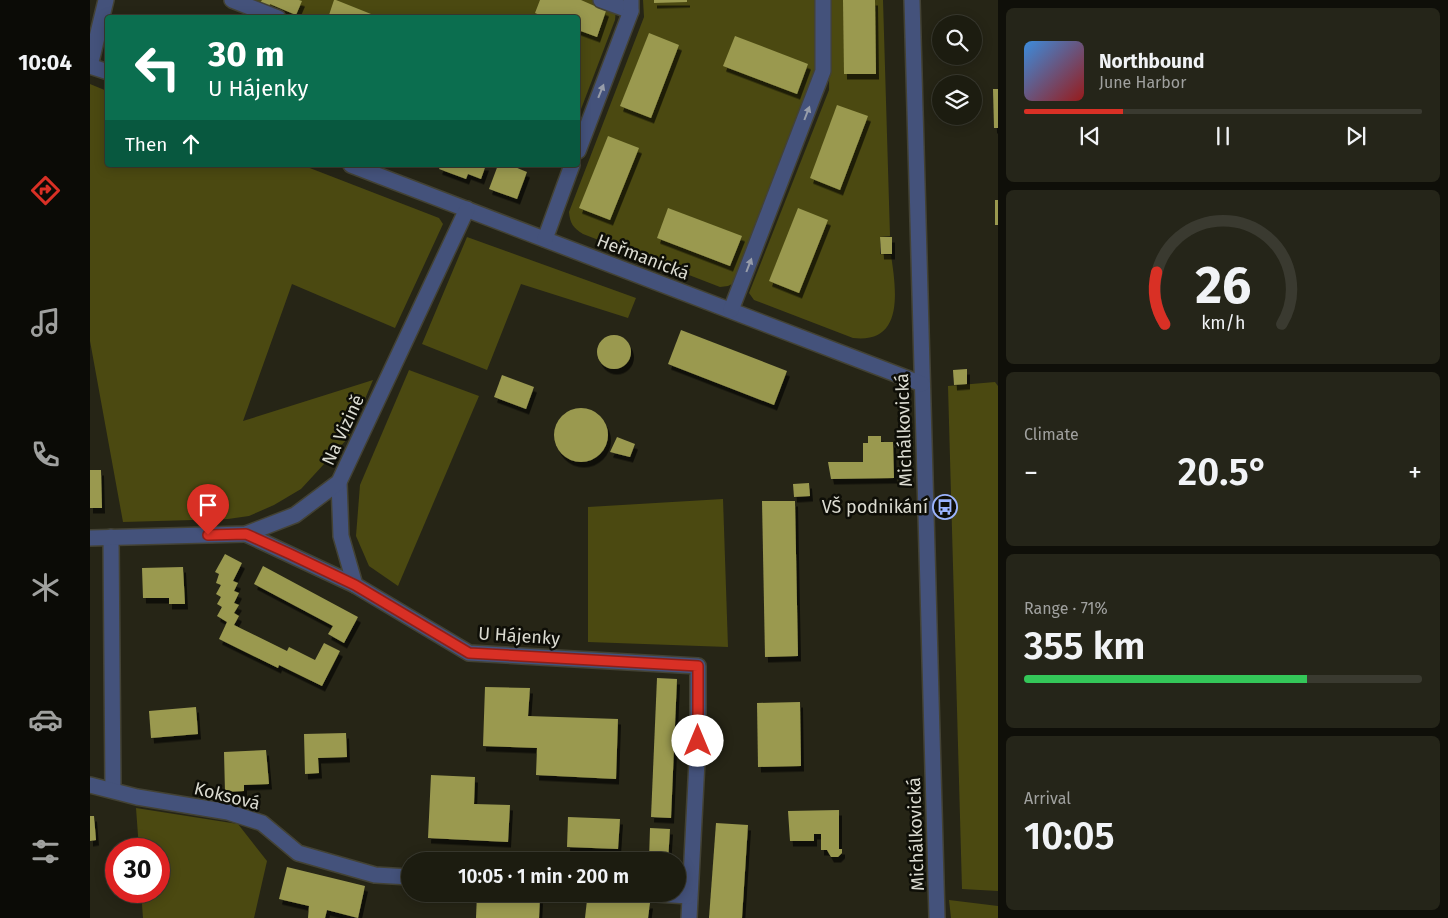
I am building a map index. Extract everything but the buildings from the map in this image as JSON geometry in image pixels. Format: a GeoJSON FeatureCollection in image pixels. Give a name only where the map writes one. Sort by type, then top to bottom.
{"type":"FeatureCollection","features":[{"type":"Feature","properties":{"kind":"street"},"geometry":{"type":"LineString","coordinates":[[232,0],[270,15]]}},
{"type":"Feature","properties":{"kind":"street"},"geometry":{"type":"LineString","coordinates":[[580,135],[631,6],[601,0]]}},
{"type":"Feature","properties":{"kind":"street"},"geometry":{"type":"LineString","coordinates":[[731,310],[823,71],[823,0]]}},
{"type":"Feature","properties":{"kind":"street","name":"Michálkovická"},"geometry":{"type":"LineString","coordinates":[[912,0],[937,918]]}},
{"type":"Feature","properties":{"kind":"street"},"geometry":{"type":"LineString","coordinates":[[101,2],[90,66],[105,71]]}},
{"type":"Feature","properties":{"kind":"street","name":"Heřmanická"},"geometry":{"type":"LineString","coordinates":[[356,167],[922,384]]}},
{"type":"Feature","properties":{"kind":"street"},"geometry":{"type":"LineString","coordinates":[[545,240],[571,167]]}},
{"type":"Feature","properties":{"kind":"street","name":"Na Vizině"},"geometry":{"type":"LineString","coordinates":[[90,538],[246,534],[295,515],[339,482],[467,209]]}},
{"type":"Feature","properties":{"kind":"street"},"geometry":{"type":"LineString","coordinates":[[339,482],[341,536],[355,585]]}},
{"type":"Feature","properties":{"kind":"street","name":"U Hájenky"},"geometry":{"type":"LineString","coordinates":[[246,534],[355,585],[469,653],[698,666],[698,741],[688,896]]}},
{"type":"Feature","properties":{"kind":"street"},"geometry":{"type":"LineString","coordinates":[[111,537],[113,789]]}},
{"type":"Feature","properties":{"kind":"street","name":"Koksová"},"geometry":{"type":"LineString","coordinates":[[90,785],[113,789],[137,797],[228,812],[262,823],[298,853],[375,875],[401,877]]}},
{"type":"Feature","properties":{"kind":"street"},"geometry":{"type":"LineString","coordinates":[[688,896],[689,918]]}},
{"type":"Feature","properties":{"kind":"shaded area"},"geometry":{"type":"Polygon","coordinates":[[[239,0],[617,0],[615,20],[580,112],[580,15],[280,15],[239,0]]]}},
{"type":"Feature","properties":{"kind":"shaded area"},"geometry":{"type":"Polygon","coordinates":[[[643,0],[819,0],[816,76],[734,283],[728,286],[720,287],[583,234],[574,227],[570,219],[569,212],[644,17],[643,0]]]}},
{"type":"Feature","properties":{"kind":"shaded area"},"geometry":{"type":"Polygon","coordinates":[[[830,0],[883,0],[890,236],[880,237],[880,254],[891,255],[895,298],[889,323],[882,332],[870,338],[853,338],[754,300],[749,293],[829,90],[830,0]]]}},
{"type":"Feature","properties":{"kind":"shaded area"},"geometry":{"type":"Polygon","coordinates":[[[90,84],[105,90],[105,167],[307,167],[439,218],[443,224],[395,328],[292,284],[243,421],[373,380],[349,437],[301,489],[274,505],[249,516],[228,519],[123,522],[90,341],[90,84]]]}},
{"type":"Feature","properties":{"kind":"shaded area"},"geometry":{"type":"Polygon","coordinates":[[[467,237],[636,298],[628,318],[521,284],[487,370],[422,344],[467,237]]]}},
{"type":"Feature","properties":{"kind":"shaded area"},"geometry":{"type":"Polygon","coordinates":[[[409,370],[479,396],[398,586],[369,566],[356,536],[360,485],[409,370]]]}},
{"type":"Feature","properties":{"kind":"shaded area"},"geometry":{"type":"Polygon","coordinates":[[[995,382],[998,386],[998,891],[962,889],[948,386],[995,382]]]}},
{"type":"Feature","properties":{"kind":"shaded area"},"geometry":{"type":"Polygon","coordinates":[[[723,499],[728,647],[588,642],[588,507],[723,499]]]}},
{"type":"Feature","properties":{"kind":"shaded area"},"geometry":{"type":"Polygon","coordinates":[[[136,808],[238,824],[267,861],[254,918],[143,918],[142,903],[170,903],[170,838],[138,838],[136,808]]]}},
{"type":"Feature","properties":{"kind":"shaded area"},"geometry":{"type":"Polygon","coordinates":[[[949,900],[998,906],[998,918],[951,918],[949,900]]]}},
{"type":"Feature","properties":{"kind":"place","name":"VŠ podnikání"},"geometry":{"type":"Point","coordinates":[945,507]}},
{"type":"Feature","properties":{"kind":"route"},"geometry":{"type":"LineString","coordinates":[[208,535],[246,534],[355,585],[469,653],[698,666],[698,741]]}}]}
